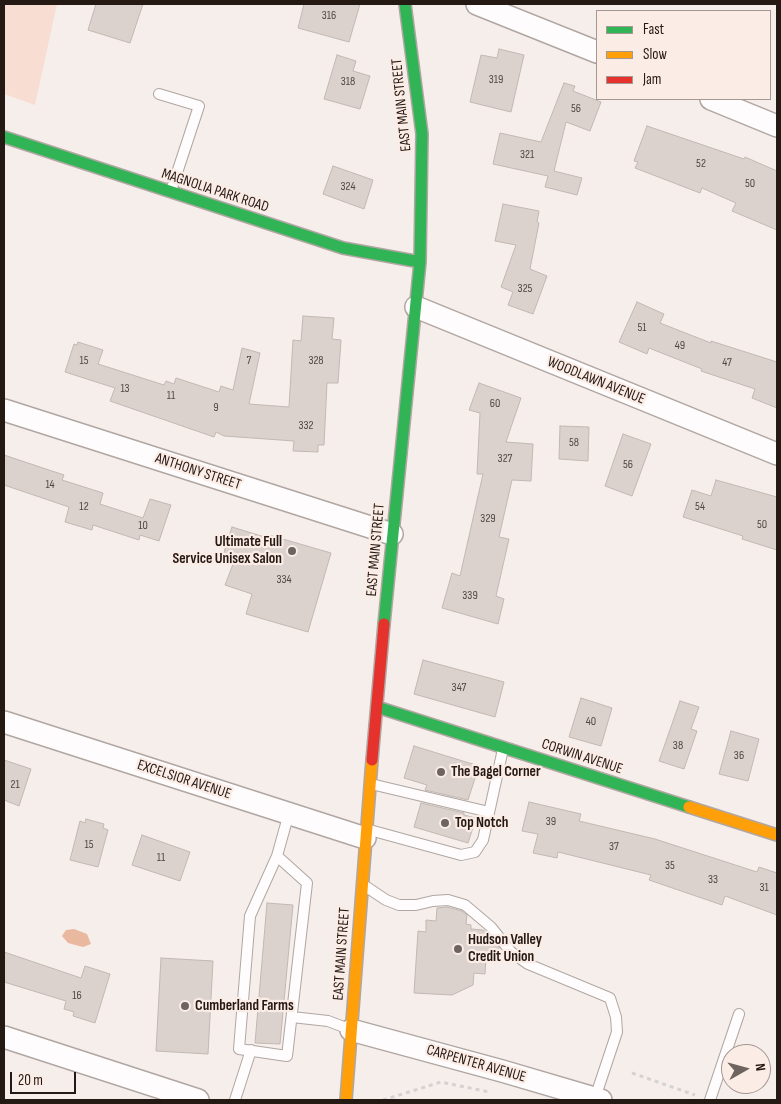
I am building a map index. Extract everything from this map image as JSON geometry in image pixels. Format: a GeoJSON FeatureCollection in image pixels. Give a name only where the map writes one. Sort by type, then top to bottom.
{"type":"FeatureCollection","features":[{"type":"Feature","properties":{"kind":"main road","name":"EAST MAIN STREET"},"geometry":{"type":"LineString","coordinates":[[346,1100],[366,833],[392,534],[420,262],[422,134],[406,4]]}},
{"type":"Feature","properties":{"kind":"main road","name":"MAGNOLIA PARK ROAD"},"geometry":{"type":"LineString","coordinates":[[4,137],[344,248],[420,262]]}},
{"type":"Feature","properties":{"kind":"main road","name":"CORWIN AVENUE"},"geometry":{"type":"LineString","coordinates":[[377,707],[777,835]]}},
{"type":"Feature","properties":{"kind":"street"},"geometry":{"type":"LineString","coordinates":[[477,4],[596,52]]}},
{"type":"Feature","properties":{"kind":"street"},"geometry":{"type":"LineString","coordinates":[[712,100],[777,126]]}},
{"type":"Feature","properties":{"kind":"street","name":"WOODLAWN AVENUE"},"geometry":{"type":"LineString","coordinates":[[416,307],[777,454]]}},
{"type":"Feature","properties":{"kind":"street","name":"ANTHONY STREET"},"geometry":{"type":"LineString","coordinates":[[4,410],[392,534]]}},
{"type":"Feature","properties":{"kind":"street","name":"EXCELSIOR AVENUE"},"geometry":{"type":"LineString","coordinates":[[4,722],[289,813],[366,833]]}},
{"type":"Feature","properties":{"kind":"street","name":"CARPENTER AVENUE"},"geometry":{"type":"LineString","coordinates":[[351,1030],[557,1094],[598,1099]]}},
{"type":"Feature","properties":{"kind":"street"},"geometry":{"type":"LineString","coordinates":[[4,1037],[198,1100]]}},
{"type":"Feature","properties":{"kind":"lane"},"geometry":{"type":"LineString","coordinates":[[159,94],[199,106],[171,192]]}},
{"type":"Feature","properties":{"kind":"lane"},"geometry":{"type":"LineString","coordinates":[[366,833],[461,855],[475,852],[483,840],[504,748]]}},
{"type":"Feature","properties":{"kind":"lane"},"geometry":{"type":"LineString","coordinates":[[370,784],[489,812]]}},
{"type":"Feature","properties":{"kind":"lane"},"geometry":{"type":"LineString","coordinates":[[277,856],[307,883],[287,1056],[239,1049],[250,916],[277,856],[289,813]]}},
{"type":"Feature","properties":{"kind":"lane"},"geometry":{"type":"LineString","coordinates":[[362,884],[386,900],[399,905],[416,905],[448,900],[465,905],[491,927],[511,952],[528,964],[610,998],[616,1017],[617,1032],[598,1099]]}},
{"type":"Feature","properties":{"kind":"lane"},"geometry":{"type":"LineString","coordinates":[[710,1100],[739,1014]]}},
{"type":"Feature","properties":{"kind":"lane"},"geometry":{"type":"LineString","coordinates":[[292,1017],[328,1021],[351,1030]]}},
{"type":"Feature","properties":{"kind":"lane"},"geometry":{"type":"LineString","coordinates":[[235,1100],[251,1050]]}},
{"type":"Feature","properties":{"kind":"path"},"geometry":{"type":"LineString","coordinates":[[632,1073],[698,1096]]}},
{"type":"Feature","properties":{"kind":"path"},"geometry":{"type":"LineString","coordinates":[[383,1100],[442,1082],[490,1092]]}},
{"type":"Feature","properties":{"kind":"shaded area"},"geometry":{"type":"Polygon","coordinates":[[[4,4],[57,4],[35,105],[4,94],[4,4]]]}},
{"type":"Feature","properties":{"kind":"shaded area"},"geometry":{"type":"Polygon","coordinates":[[[74,929],[87,934],[91,944],[83,947],[68,943],[62,936],[66,930],[74,929]]]}},
{"type":"Feature","properties":{"kind":"building"},"geometry":{"type":"Polygon","coordinates":[[[96,4],[143,4],[130,43],[88,30],[96,4]]]}},
{"type":"Feature","properties":{"kind":"building"},"geometry":{"type":"Polygon","coordinates":[[[304,4],[360,4],[349,42],[298,28],[304,4]]]}},
{"type":"Feature","properties":{"kind":"building"},"geometry":{"type":"Polygon","coordinates":[[[499,49],[524,55],[511,112],[470,102],[481,55],[497,58],[499,49]]]}},
{"type":"Feature","properties":{"kind":"building"},"geometry":{"type":"Polygon","coordinates":[[[337,55],[356,61],[353,71],[370,76],[360,109],[324,99],[337,55]]]}},
{"type":"Feature","properties":{"kind":"building"},"geometry":{"type":"Polygon","coordinates":[[[564,83],[575,86],[573,91],[601,102],[590,131],[566,122],[554,171],[582,178],[577,195],[545,187],[548,176],[493,164],[500,133],[541,142],[564,83]]]}},
{"type":"Feature","properties":{"kind":"building"},"geometry":{"type":"Polygon","coordinates":[[[647,126],[744,159],[745,157],[777,171],[777,230],[732,211],[736,203],[702,188],[700,193],[635,168],[638,162],[634,161],[647,126]]]}},
{"type":"Feature","properties":{"kind":"building"},"geometry":{"type":"Polygon","coordinates":[[[333,166],[373,180],[364,209],[323,194],[333,166]]]}},
{"type":"Feature","properties":{"kind":"building"},"geometry":{"type":"Polygon","coordinates":[[[503,204],[539,211],[537,222],[539,223],[530,269],[547,276],[533,314],[508,305],[513,292],[501,287],[516,245],[495,241],[503,204]]]}},
{"type":"Feature","properties":{"kind":"building"},"geometry":{"type":"Polygon","coordinates":[[[637,302],[664,314],[660,323],[711,343],[711,341],[777,362],[777,408],[752,398],[755,389],[701,371],[702,369],[649,348],[647,354],[619,342],[637,302]]]}},
{"type":"Feature","properties":{"kind":"building"},"geometry":{"type":"Polygon","coordinates":[[[303,316],[334,318],[332,339],[341,340],[338,383],[327,383],[324,445],[318,445],[318,452],[293,451],[294,441],[224,436],[216,432],[214,437],[110,401],[115,388],[65,372],[74,344],[77,345],[78,342],[103,350],[98,364],[164,385],[166,381],[174,384],[176,378],[219,392],[221,386],[233,390],[242,348],[260,353],[249,404],[289,407],[293,340],[301,341],[303,316]]]}},
{"type":"Feature","properties":{"kind":"building"},"geometry":{"type":"Polygon","coordinates":[[[479,383],[521,398],[506,442],[533,444],[531,481],[512,480],[499,537],[509,539],[496,596],[504,599],[498,624],[442,608],[452,573],[460,576],[483,474],[477,474],[480,413],[469,410],[479,383]]]}},
{"type":"Feature","properties":{"kind":"building"},"geometry":{"type":"Polygon","coordinates":[[[560,426],[589,427],[588,461],[559,459],[560,426]]]}},
{"type":"Feature","properties":{"kind":"building"},"geometry":{"type":"Polygon","coordinates":[[[623,434],[651,444],[632,496],[605,486],[623,434]]]}},
{"type":"Feature","properties":{"kind":"building"},"geometry":{"type":"Polygon","coordinates":[[[4,455],[64,475],[62,480],[103,493],[100,504],[143,518],[150,499],[171,505],[159,541],[140,535],[139,540],[93,525],[92,530],[65,522],[69,507],[4,485],[4,455]]]}},
{"type":"Feature","properties":{"kind":"building"},"geometry":{"type":"Polygon","coordinates":[[[716,480],[777,497],[777,550],[742,539],[743,536],[683,517],[692,490],[711,496],[716,480]]]}},
{"type":"Feature","properties":{"kind":"building"},"geometry":{"type":"Polygon","coordinates":[[[232,527],[268,538],[269,535],[331,553],[308,632],[246,614],[252,594],[225,585],[235,559],[223,555],[232,527]]]}},
{"type":"Feature","properties":{"kind":"building"},"geometry":{"type":"Polygon","coordinates":[[[423,660],[504,682],[495,717],[414,694],[423,660]]]}},
{"type":"Feature","properties":{"kind":"building"},"geometry":{"type":"Polygon","coordinates":[[[581,698],[612,708],[601,746],[569,737],[581,698]]]}},
{"type":"Feature","properties":{"kind":"building"},"geometry":{"type":"Polygon","coordinates":[[[680,701],[699,707],[691,729],[697,731],[684,769],[659,761],[680,701]]]}},
{"type":"Feature","properties":{"kind":"building"},"geometry":{"type":"Polygon","coordinates":[[[731,731],[759,739],[748,781],[719,774],[731,731]]]}},
{"type":"Feature","properties":{"kind":"building","name":"The Bagel Corner"},"geometry":{"type":"Polygon","coordinates":[[[414,746],[479,766],[468,800],[425,790],[427,785],[404,778],[414,746]]]}},
{"type":"Feature","properties":{"kind":"building"},"geometry":{"type":"Polygon","coordinates":[[[4,760],[31,769],[19,806],[4,800],[4,760]]]}},
{"type":"Feature","properties":{"kind":"building"},"geometry":{"type":"Polygon","coordinates":[[[529,802],[581,814],[579,821],[655,839],[757,872],[759,867],[777,873],[777,915],[725,896],[722,905],[649,880],[651,875],[558,852],[557,858],[533,853],[538,834],[522,831],[529,802]]]}},
{"type":"Feature","properties":{"kind":"building","name":"Top Notch"},"geometry":{"type":"Polygon","coordinates":[[[421,803],[464,813],[464,815],[476,818],[468,843],[414,827],[421,803]]]}},
{"type":"Feature","properties":{"kind":"building"},"geometry":{"type":"Polygon","coordinates":[[[86,819],[104,824],[103,828],[108,830],[98,867],[70,860],[80,821],[85,823],[86,819]]]}},
{"type":"Feature","properties":{"kind":"building"},"geometry":{"type":"Polygon","coordinates":[[[142,835],[190,852],[180,881],[132,865],[142,835]]]}},
{"type":"Feature","properties":{"kind":"building"},"geometry":{"type":"Polygon","coordinates":[[[267,903],[293,905],[280,1044],[255,1043],[267,903]]]}},
{"type":"Feature","properties":{"kind":"building","name":"Hudson Valley Credit Union"},"geometry":{"type":"Polygon","coordinates":[[[447,907],[462,911],[467,915],[466,924],[471,925],[471,929],[486,932],[489,940],[492,940],[499,947],[498,959],[486,958],[485,974],[474,973],[473,985],[452,995],[414,993],[418,931],[426,932],[426,920],[436,921],[437,908],[447,907]]]}},
{"type":"Feature","properties":{"kind":"building"},"geometry":{"type":"Polygon","coordinates":[[[4,952],[81,978],[85,966],[110,974],[95,1023],[73,1016],[74,1012],[64,1009],[66,1001],[4,982],[4,952]]]}},
{"type":"Feature","properties":{"kind":"building","name":"Cumberland Farms"},"geometry":{"type":"Polygon","coordinates":[[[161,958],[213,961],[208,1054],[156,1051],[161,958]]]}},
{"type":"Feature","properties":{"kind":"traffic: fast"},"geometry":{"type":"LineString","coordinates":[[384,624],[420,262],[422,134],[405,4]]}},
{"type":"Feature","properties":{"kind":"traffic: fast"},"geometry":{"type":"LineString","coordinates":[[4,137],[343,248],[420,262]]}},
{"type":"Feature","properties":{"kind":"traffic: fast"},"geometry":{"type":"LineString","coordinates":[[377,707],[689,807]]}},
{"type":"Feature","properties":{"kind":"traffic: slow"},"geometry":{"type":"LineString","coordinates":[[346,1100],[372,760]]}},
{"type":"Feature","properties":{"kind":"traffic: slow"},"geometry":{"type":"LineString","coordinates":[[689,807],[777,835]]}},
{"type":"Feature","properties":{"kind":"traffic: jam"},"geometry":{"type":"LineString","coordinates":[[372,760],[384,624]]}},
{"type":"Feature","properties":{"kind":"place","name":"Ultimate Full Service Unisex Salon"},"geometry":{"type":"Point","coordinates":[292,551]}},
{"type":"Feature","properties":{"kind":"place","name":"The Bagel Corner"},"geometry":{"type":"Point","coordinates":[441,772]}},
{"type":"Feature","properties":{"kind":"place","name":"Top Notch"},"geometry":{"type":"Point","coordinates":[445,823]}},
{"type":"Feature","properties":{"kind":"place","name":"Hudson Valley Credit Union"},"geometry":{"type":"Point","coordinates":[458,949]}},
{"type":"Feature","properties":{"kind":"place","name":"Cumberland Farms"},"geometry":{"type":"Point","coordinates":[185,1006]}}]}
